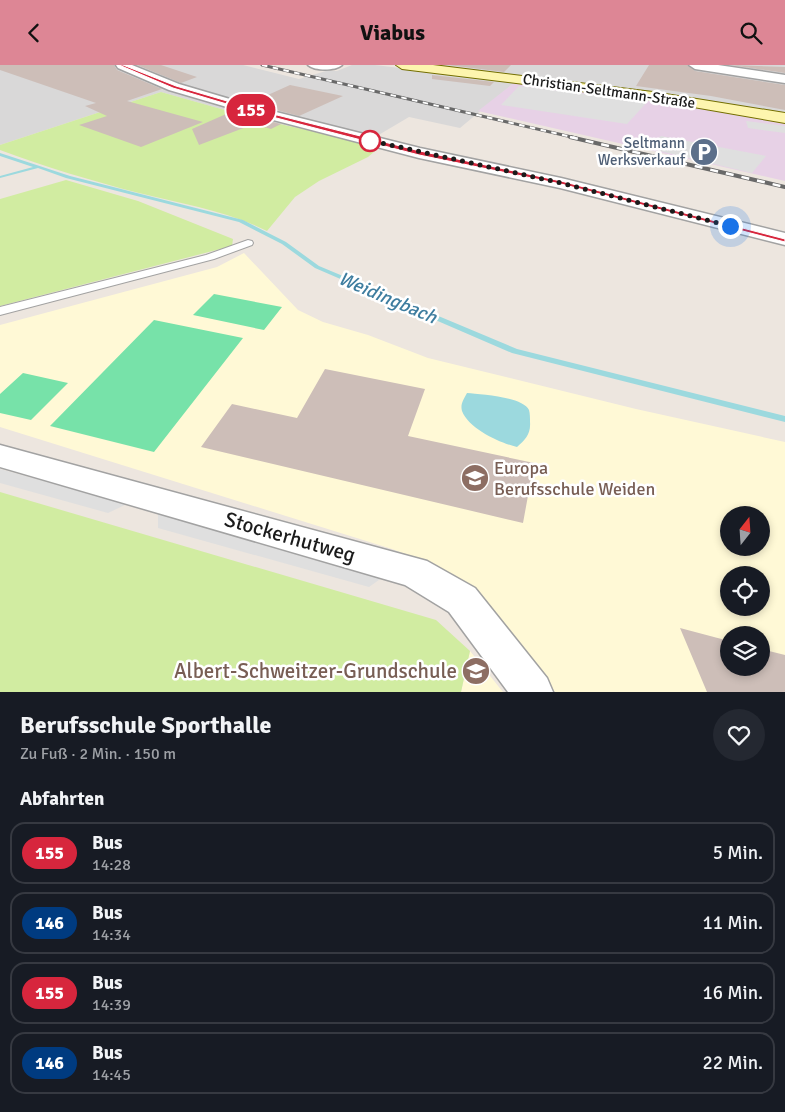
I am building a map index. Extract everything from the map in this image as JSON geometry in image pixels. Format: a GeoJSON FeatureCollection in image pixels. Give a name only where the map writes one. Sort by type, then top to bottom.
{"type":"FeatureCollection","features":[{"type":"Feature","properties":{"kind":"main road","name":"Christian-Seltmann-Straße"},"geometry":{"type":"LineString","coordinates":[[402,65],[456,68],[654,96],[785,119]]}},
{"type":"Feature","properties":{"kind":"street"},"geometry":{"type":"LineString","coordinates":[[122,65],[183,90],[268,115],[419,153],[561,183],[785,239]]}},
{"type":"Feature","properties":{"kind":"street"},"geometry":{"type":"LineString","coordinates":[[314,65],[336,65]]}},
{"type":"Feature","properties":{"kind":"street"},"geometry":{"type":"LineString","coordinates":[[695,65],[785,79]]}},
{"type":"Feature","properties":{"kind":"street","name":"Stockerhutweg"},"geometry":{"type":"LineString","coordinates":[[0,456],[415,572],[462,600],[534,692]]}},
{"type":"Feature","properties":{"kind":"lane"},"geometry":{"type":"LineString","coordinates":[[0,311],[210,257],[248,243]]}},
{"type":"Feature","properties":{"kind":"shaded area"},"geometry":{"type":"Polygon","coordinates":[[[0,65],[243,65],[299,79],[326,71],[337,71],[352,65],[375,65],[515,82],[460,128],[409,117],[365,143],[253,118],[161,92],[0,145],[0,65]]]}},
{"type":"Feature","properties":{"kind":"shaded area"},"geometry":{"type":"Polygon","coordinates":[[[434,65],[785,65],[785,114],[653,92],[434,65]]]}},
{"type":"Feature","properties":{"kind":"shaded area"},"geometry":{"type":"Polygon","coordinates":[[[515,82],[600,92],[785,123],[785,181],[478,111],[515,82]]]}},
{"type":"Feature","properties":{"kind":"shaded area"},"geometry":{"type":"Polygon","coordinates":[[[519,86],[649,100],[627,124],[501,105],[519,86]]]}},
{"type":"Feature","properties":{"kind":"shaded area"},"geometry":{"type":"Polygon","coordinates":[[[746,121],[785,126],[785,133],[748,128],[746,121]]]}},
{"type":"Feature","properties":{"kind":"shaded area","name":"Seltmann Werksverkauf"},"geometry":{"type":"Polygon","coordinates":[[[661,136],[766,156],[752,173],[647,148],[661,136]]]}},
{"type":"Feature","properties":{"kind":"shaded area","name":"Europa Berufsschule Weiden"},"geometry":{"type":"Polygon","coordinates":[[[244,253],[298,310],[323,322],[368,335],[428,358],[636,409],[785,442],[785,692],[555,692],[522,648],[477,596],[438,566],[392,549],[0,427],[0,325],[217,267],[244,253]]]}},
{"type":"Feature","properties":{"kind":"shaded area"},"geometry":{"type":"Polygon","coordinates":[[[0,469],[127,504],[108,513],[0,483],[0,469]]]}},
{"type":"Feature","properties":{"kind":"shaded area"},"geometry":{"type":"Polygon","coordinates":[[[158,513],[386,575],[369,587],[158,528],[158,513]]]}},
{"type":"Feature","properties":{"kind":"shaded area","name":"Albert-Schweitzer-Grundschule"},"geometry":{"type":"Polygon","coordinates":[[[470,651],[503,692],[461,692],[470,651]]]}},
{"type":"Feature","properties":{"kind":"green space"},"geometry":{"type":"Polygon","coordinates":[[[161,92],[253,118],[365,143],[375,151],[368,157],[319,181],[295,197],[267,231],[221,213],[104,184],[0,150],[0,145],[161,92]]]}},
{"type":"Feature","properties":{"kind":"green space"},"geometry":{"type":"Polygon","coordinates":[[[66,180],[138,201],[233,239],[232,246],[0,306],[0,199],[66,180]]]}},
{"type":"Feature","properties":{"kind":"green space"},"geometry":{"type":"Polygon","coordinates":[[[214,294],[282,307],[264,330],[193,315],[214,294]]]}},
{"type":"Feature","properties":{"kind":"green space"},"geometry":{"type":"Polygon","coordinates":[[[154,320],[243,338],[154,452],[50,426],[154,320]]]}},
{"type":"Feature","properties":{"kind":"green space"},"geometry":{"type":"Polygon","coordinates":[[[23,373],[68,383],[31,420],[0,413],[0,394],[23,373]]]}},
{"type":"Feature","properties":{"kind":"green space"},"geometry":{"type":"Polygon","coordinates":[[[0,492],[436,620],[470,651],[461,692],[0,692],[0,492]]]}},
{"type":"Feature","properties":{"kind":"water"},"geometry":{"type":"Polygon","coordinates":[[[467,393],[510,399],[525,406],[529,410],[530,426],[525,439],[517,447],[494,439],[471,424],[462,411],[462,404],[467,393]]]}},
{"type":"Feature","properties":{"kind":"building"},"geometry":{"type":"Polygon","coordinates":[[[0,65],[114,65],[117,70],[162,89],[127,101],[203,122],[141,147],[79,125],[107,116],[85,106],[96,103],[0,70],[0,65]]]}},
{"type":"Feature","properties":{"kind":"building"},"geometry":{"type":"Polygon","coordinates":[[[137,65],[161,65],[197,77],[181,83],[137,65]]]}},
{"type":"Feature","properties":{"kind":"building"},"geometry":{"type":"Polygon","coordinates":[[[448,65],[511,65],[504,72],[448,65]]]}},
{"type":"Feature","properties":{"kind":"building"},"geometry":{"type":"Polygon","coordinates":[[[649,65],[687,65],[695,71],[785,85],[785,110],[711,96],[636,86],[649,65]]]}},
{"type":"Feature","properties":{"kind":"building"},"geometry":{"type":"Polygon","coordinates":[[[731,65],[785,67],[785,73],[731,65]]]}},
{"type":"Feature","properties":{"kind":"building"},"geometry":{"type":"Polygon","coordinates":[[[432,75],[494,82],[490,86],[432,79],[432,75]]]}},
{"type":"Feature","properties":{"kind":"building"},"geometry":{"type":"Polygon","coordinates":[[[290,85],[343,96],[299,116],[250,103],[290,85]]]}},
{"type":"Feature","properties":{"kind":"building"},"geometry":{"type":"Polygon","coordinates":[[[233,111],[281,124],[271,129],[254,124],[199,145],[192,129],[233,111]]]}},
{"type":"Feature","properties":{"kind":"building"},"geometry":{"type":"Polygon","coordinates":[[[325,369],[425,389],[408,436],[534,463],[523,523],[201,447],[232,404],[297,418],[325,369]]]}},
{"type":"Feature","properties":{"kind":"building"},"geometry":{"type":"Polygon","coordinates":[[[680,628],[720,639],[720,676],[770,676],[770,651],[785,655],[785,692],[707,692],[680,628]]]}},
{"type":"Feature","properties":{"kind":"waterway","name":"Weidingbach"},"geometry":{"type":"LineString","coordinates":[[0,154],[68,177],[241,221],[284,243],[317,267],[515,351],[785,419]]}},
{"type":"Feature","properties":{"kind":"waterway"},"geometry":{"type":"LineString","coordinates":[[0,177],[37,167]]}},
{"type":"Feature","properties":{"kind":"railway"},"geometry":{"type":"LineString","coordinates":[[262,65],[576,138]]}},
{"type":"Feature","properties":{"kind":"railway"},"geometry":{"type":"LineString","coordinates":[[570,137],[785,187]]}},
{"type":"Feature","properties":{"kind":"bus line","name":"155"},"geometry":{"type":"LineString","coordinates":[[122,65],[174,87],[350,136],[419,153],[561,183],[785,239]]}},
{"type":"Feature","properties":{"kind":"place","name":"Seltmann Werksverkauf"},"geometry":{"type":"Point","coordinates":[704,152]}},
{"type":"Feature","properties":{"kind":"place","name":"Europa Berufsschule Weiden"},"geometry":{"type":"Point","coordinates":[475,478]}},
{"type":"Feature","properties":{"kind":"place","name":"Albert-Schweitzer-Grundschule"},"geometry":{"type":"Point","coordinates":[476,671]}},
{"type":"Feature","properties":{"kind":"route"},"geometry":{"type":"LineString","coordinates":[[370,141],[368,140],[419,153],[561,183],[730,226]]}}]}
